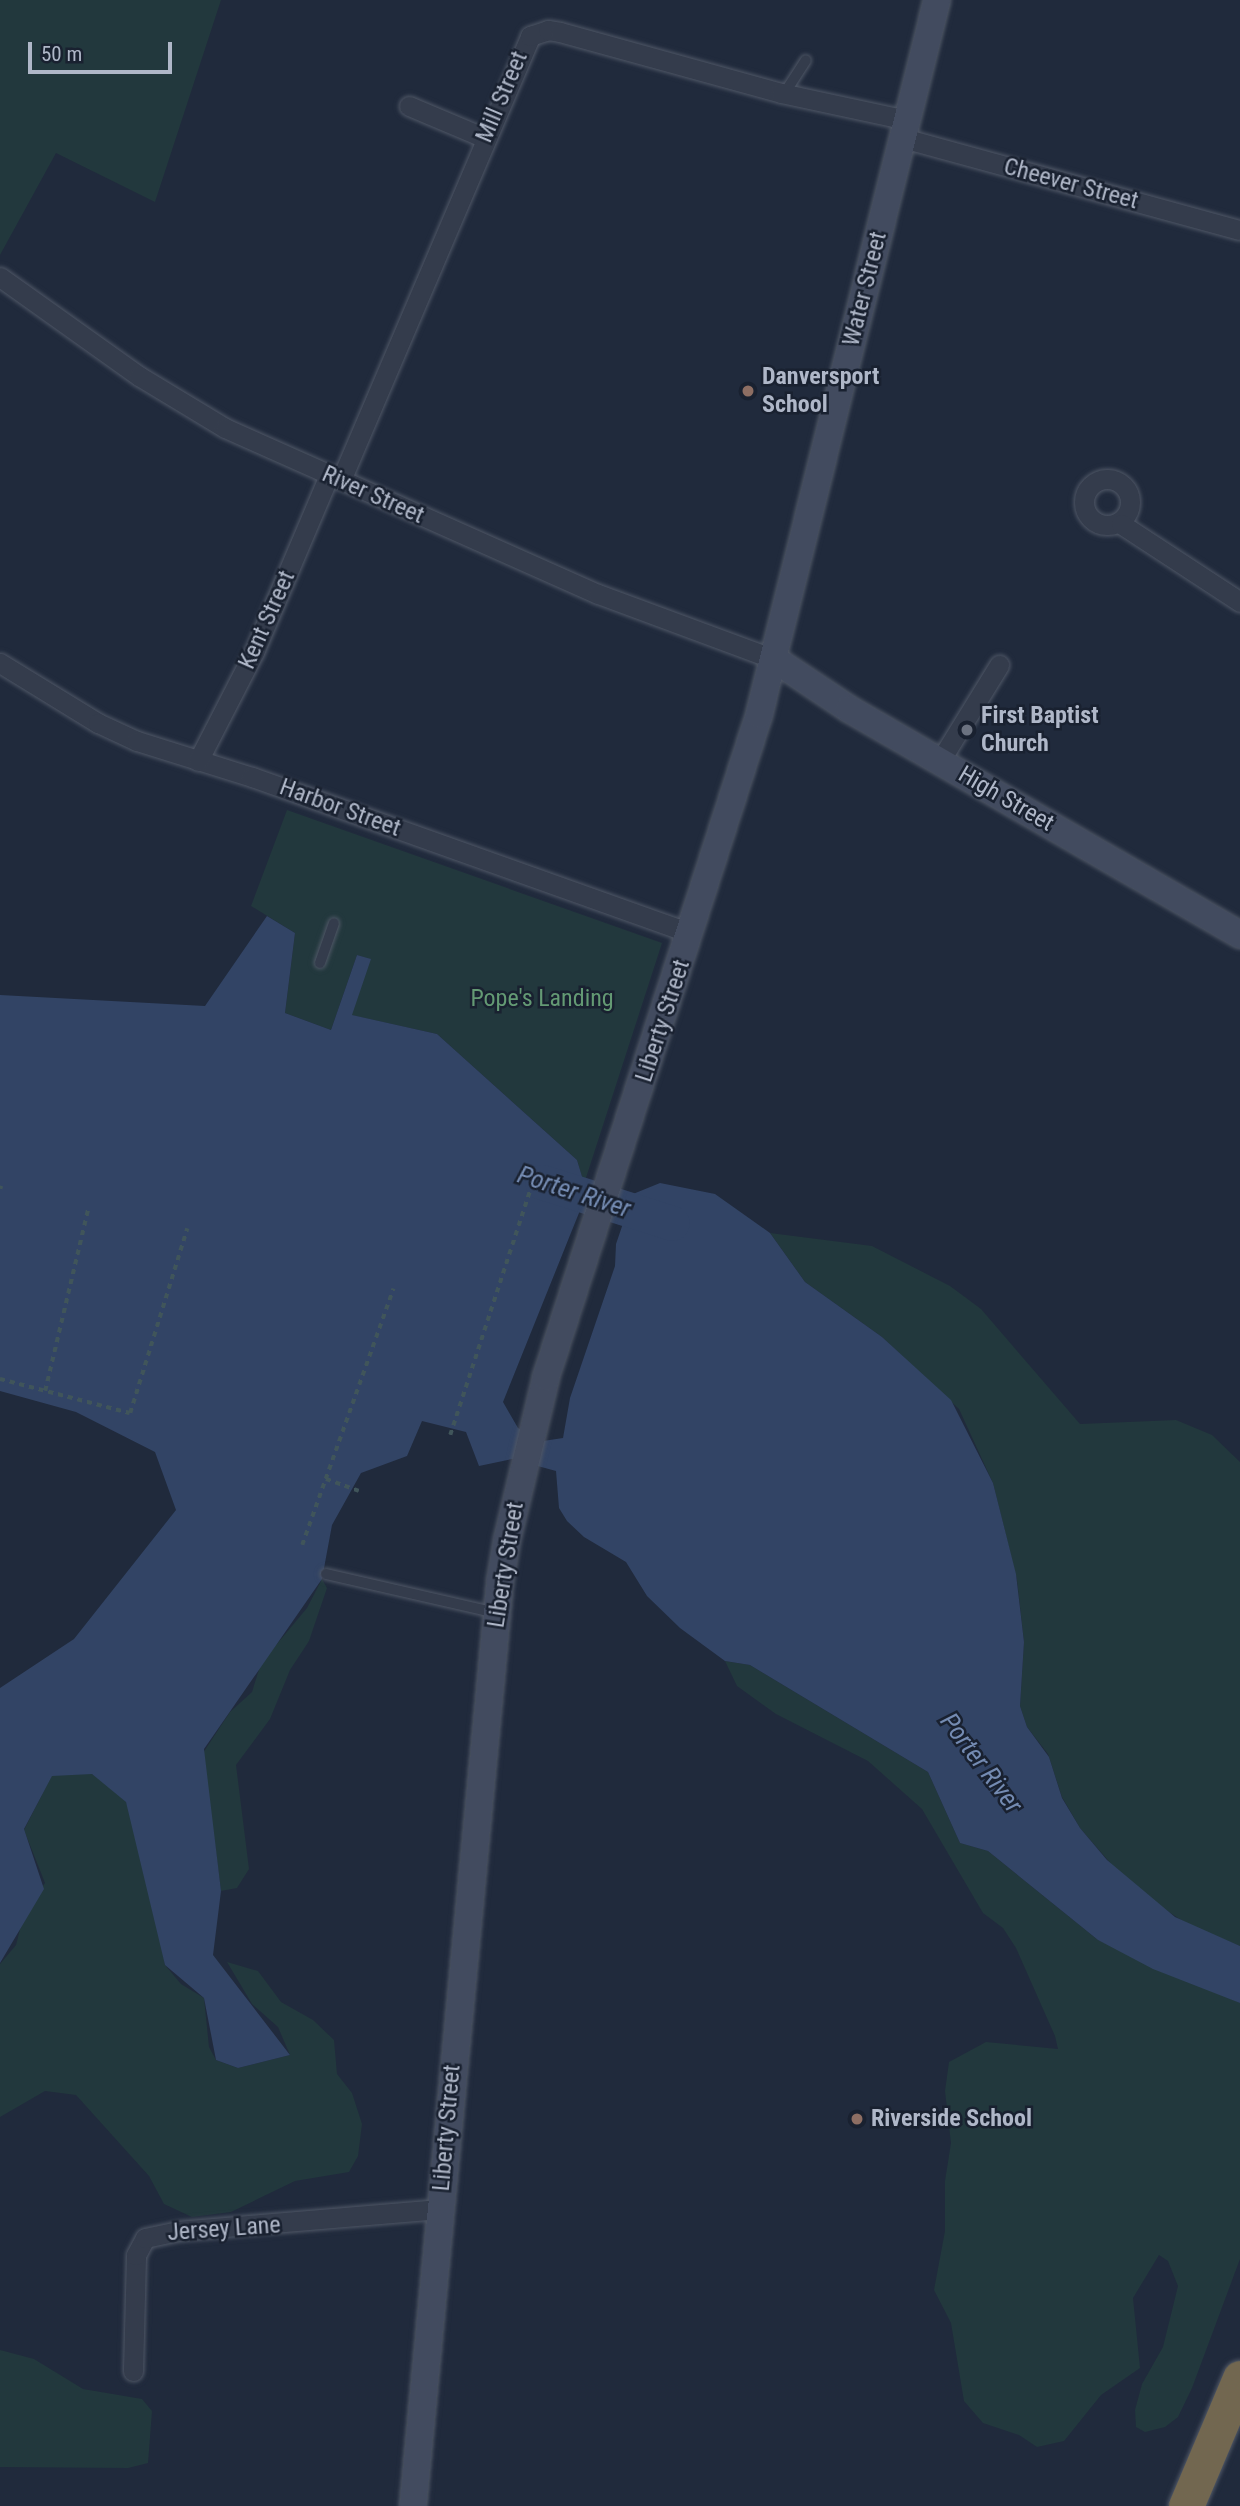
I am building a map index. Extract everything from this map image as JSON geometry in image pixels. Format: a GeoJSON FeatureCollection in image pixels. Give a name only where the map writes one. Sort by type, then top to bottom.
{"type":"FeatureCollection","features":[{"type":"Feature","properties":{"kind":"highway"},"geometry":{"type":"LineString","coordinates":[[1186,2506],[1240,2378]]}},
{"type":"Feature","properties":{"kind":"highway"},"geometry":{"type":"LineString","coordinates":[[1213,2506],[1240,2440]]}},
{"type":"Feature","properties":{"kind":"street","name":"Water Street"},"geometry":{"type":"LineString","coordinates":[[774,659],[937,0]]}},
{"type":"Feature","properties":{"kind":"street","name":"Mill Street"},"geometry":{"type":"LineString","coordinates":[[335,478],[526,41],[548,30],[905,129]]}},
{"type":"Feature","properties":{"kind":"street"},"geometry":{"type":"LineString","coordinates":[[409,106],[485,138]]}},
{"type":"Feature","properties":{"kind":"street","name":"Cheever Street"},"geometry":{"type":"LineString","coordinates":[[905,129],[1240,230]]}},
{"type":"Feature","properties":{"kind":"street","name":"River Street"},"geometry":{"type":"LineString","coordinates":[[0,277],[185,405],[335,478],[627,607],[774,659]]}},
{"type":"Feature","properties":{"kind":"street","name":"Kent Street"},"geometry":{"type":"LineString","coordinates":[[198,761],[254,652],[335,478]]}},
{"type":"Feature","properties":{"kind":"street"},"geometry":{"type":"LineString","coordinates":[[1121,524],[1240,601]]}},
{"type":"Feature","properties":{"kind":"street","name":"High Street"},"geometry":{"type":"LineString","coordinates":[[774,659],[849,709],[1240,935]]}},
{"type":"Feature","properties":{"kind":"street","name":"Liberty Street"},"geometry":{"type":"LineString","coordinates":[[412,2506],[497,1613],[521,1477],[534,1420],[691,933],[774,659]]}},
{"type":"Feature","properties":{"kind":"street","name":"Harbor Street"},"geometry":{"type":"LineString","coordinates":[[0,663],[98,723],[198,761],[691,933]]}},
{"type":"Feature","properties":{"kind":"street"},"geometry":{"type":"LineString","coordinates":[[940,761],[999,664]]}},
{"type":"Feature","properties":{"kind":"street","name":"Jersey Lane"},"geometry":{"type":"LineString","coordinates":[[133,2371],[136,2255],[145,2238],[439,2209]]}},
{"type":"Feature","properties":{"kind":"lane"},"geometry":{"type":"LineString","coordinates":[[784,94],[806,60]]}},
{"type":"Feature","properties":{"kind":"lane"},"geometry":{"type":"LineString","coordinates":[[320,963],[334,923]]}},
{"type":"Feature","properties":{"kind":"lane"},"geometry":{"type":"LineString","coordinates":[[326,1574],[497,1613]]}},
{"type":"Feature","properties":{"kind":"path"},"geometry":{"type":"LineString","coordinates":[[450,1436],[530,1190]]}},
{"type":"Feature","properties":{"kind":"path"},"geometry":{"type":"LineString","coordinates":[[45,1391],[88,1209]]}},
{"type":"Feature","properties":{"kind":"path"},"geometry":{"type":"LineString","coordinates":[[0,1379],[130,1413],[187,1229]]}},
{"type":"Feature","properties":{"kind":"path"},"geometry":{"type":"LineString","coordinates":[[302,1545],[393,1289]]}},
{"type":"Feature","properties":{"kind":"path"},"geometry":{"type":"LineString","coordinates":[[326,1479],[359,1491]]}},
{"type":"Feature","properties":{"kind":"green space"},"geometry":{"type":"Polygon","coordinates":[[[0,0],[221,0],[155,202],[56,153],[0,255],[0,0]]]}},
{"type":"Feature","properties":{"kind":"green space","name":"Pope's Landing"},"geometry":{"type":"Polygon","coordinates":[[[287,810],[662,943],[584,1184],[577,1160],[437,1034],[351,1015],[370,959],[357,955],[331,1030],[285,1013],[295,933],[251,906],[287,810]]]}},
{"type":"Feature","properties":{"kind":"green space"},"geometry":{"type":"Polygon","coordinates":[[[770,1233],[872,1246],[950,1286],[981,1309],[1080,1424],[1176,1420],[1212,1435],[1240,1462],[1240,1946],[1189,1925],[1155,1903],[1119,1873],[1080,1828],[1062,1797],[1048,1754],[1027,1727],[1020,1706],[1024,1642],[1017,1580],[993,1483],[959,1409],[882,1337],[805,1282],[770,1233]]]}},
{"type":"Feature","properties":{"kind":"green space"},"geometry":{"type":"Polygon","coordinates":[[[322,1579],[327,1588],[309,1641],[290,1670],[270,1719],[236,1765],[249,1869],[237,1888],[221,1891],[203,1753],[230,1712],[252,1692],[261,1663],[307,1608],[322,1579]]]}},
{"type":"Feature","properties":{"kind":"green space"},"geometry":{"type":"Polygon","coordinates":[[[725,1661],[750,1665],[928,1772],[960,1843],[988,1851],[1098,1940],[1240,2003],[1240,2259],[1192,2388],[1178,2417],[1165,2427],[1145,2432],[1136,2427],[1135,2410],[1142,2384],[1163,2347],[1178,2286],[1168,2261],[1159,2255],[1133,2298],[1140,2368],[1101,2395],[1064,2441],[1037,2447],[1019,2435],[983,2423],[964,2401],[951,2323],[934,2290],[945,2231],[945,2181],[951,2143],[945,2091],[949,2062],[986,2042],[1058,2049],[1055,2036],[1016,1948],[1003,1928],[983,1913],[922,1809],[868,1761],[776,1714],[737,1686],[725,1661]]]}},
{"type":"Feature","properties":{"kind":"green space"},"geometry":{"type":"Polygon","coordinates":[[[62,1771],[92,1774],[121,1794],[130,1809],[152,1880],[165,1965],[181,1984],[204,1998],[209,2047],[216,2060],[238,2068],[290,2055],[278,2027],[252,2004],[227,1962],[258,1971],[281,2002],[313,2020],[334,2040],[337,2074],[352,2093],[362,2124],[358,2156],[349,2172],[295,2181],[231,2212],[192,2217],[164,2204],[149,2176],[76,2095],[45,2091],[0,2117],[0,1964],[16,1945],[24,1914],[45,1883],[24,1830],[52,1775],[62,1771]]]}},
{"type":"Feature","properties":{"kind":"green space"},"geometry":{"type":"Polygon","coordinates":[[[0,2350],[34,2359],[83,2389],[142,2399],[152,2411],[148,2463],[128,2468],[0,2467],[0,2350]]]}},
{"type":"Feature","properties":{"kind":"water"},"geometry":{"type":"Polygon","coordinates":[[[267,916],[295,933],[285,1013],[331,1030],[357,955],[371,959],[352,1015],[437,1034],[577,1160],[587,1193],[503,1402],[518,1428],[543,1441],[563,1438],[570,1398],[615,1266],[616,1244],[633,1194],[660,1183],[715,1194],[770,1233],[805,1282],[882,1337],[951,1400],[993,1483],[1016,1574],[1024,1642],[1020,1706],[1027,1727],[1049,1757],[1062,1798],[1080,1828],[1107,1860],[1175,1917],[1240,1946],[1240,2003],[1153,1969],[1098,1940],[988,1851],[960,1843],[928,1772],[750,1665],[725,1661],[680,1628],[647,1596],[626,1562],[584,1537],[567,1521],[559,1508],[556,1471],[512,1459],[479,1466],[466,1432],[422,1421],[407,1456],[361,1473],[332,1525],[322,1579],[204,1749],[221,1891],[213,1955],[290,2055],[238,2068],[216,2060],[204,1998],[165,1965],[126,1802],[92,1774],[52,1776],[24,1829],[44,1889],[0,1963],[0,1688],[74,1639],[176,1510],[155,1452],[76,1412],[0,1391],[0,995],[205,1006],[267,916]]]}},
{"type":"Feature","properties":{"kind":"waterway","name":"Porter River"},"geometry":{"type":"LineString","coordinates":[[542,1182],[672,1223]]}},
{"type":"Feature","properties":{"kind":"place","name":"Danversport School"},"geometry":{"type":"Point","coordinates":[748,391]}},
{"type":"Feature","properties":{"kind":"place","name":"First Baptist Church"},"geometry":{"type":"Point","coordinates":[967,730]}},
{"type":"Feature","properties":{"kind":"place","name":"Riverside School"},"geometry":{"type":"Point","coordinates":[857,2119]}}]}
